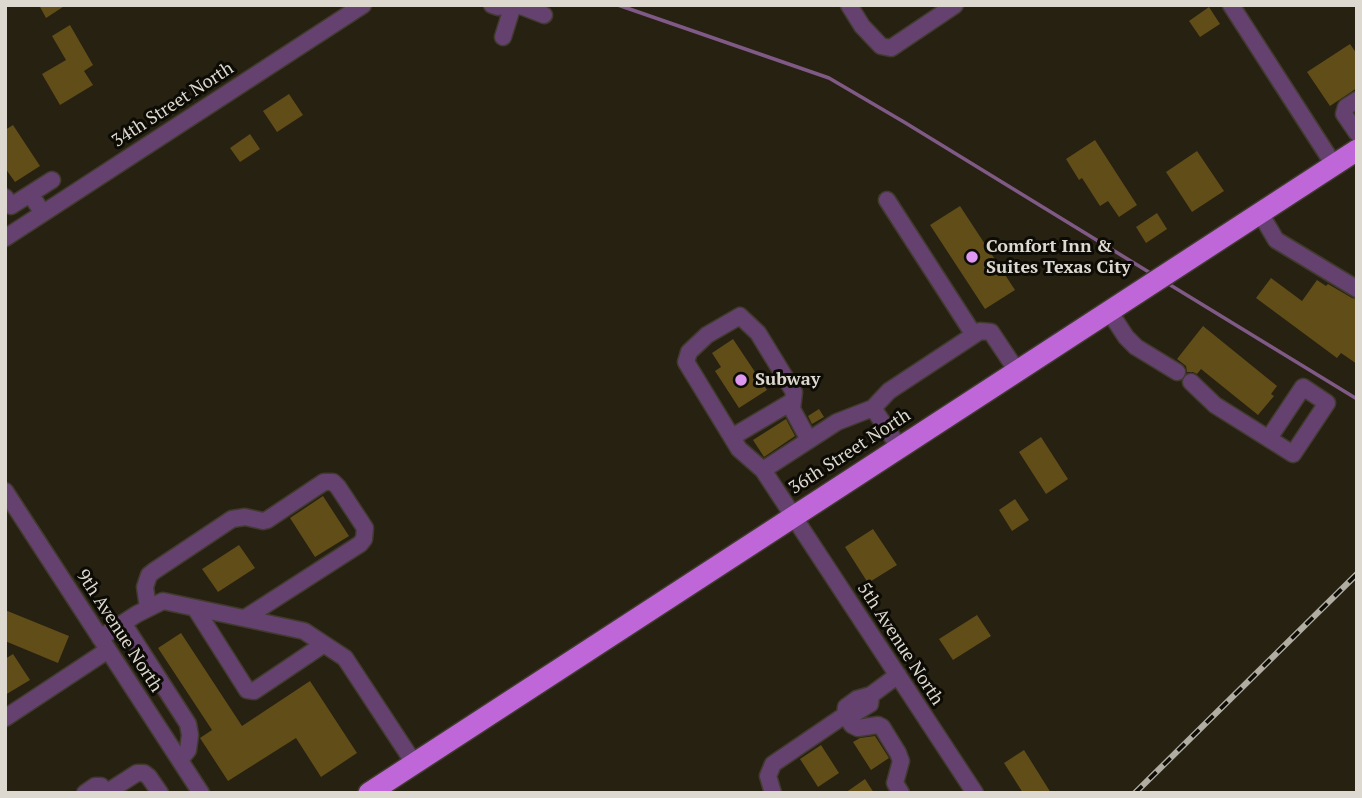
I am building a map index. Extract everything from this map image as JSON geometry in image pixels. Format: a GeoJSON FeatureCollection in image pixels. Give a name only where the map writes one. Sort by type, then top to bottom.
{"type":"FeatureCollection","features":[{"type":"Feature","properties":{"kind":"highway","name":"36th Street North"},"geometry":{"type":"LineString","coordinates":[[369,793],[393,786],[414,763],[1357,150]]}},
{"type":"Feature","properties":{"kind":"street","name":"34th Street North"},"geometry":{"type":"LineString","coordinates":[[5,238],[363,5]]}},
{"type":"Feature","properties":{"kind":"street"},"geometry":{"type":"LineString","coordinates":[[492,5],[500,5]]}},
{"type":"Feature","properties":{"kind":"street"},"geometry":{"type":"LineString","coordinates":[[503,37],[516,5],[544,15]]}},
{"type":"Feature","properties":{"kind":"street"},"geometry":{"type":"LineString","coordinates":[[849,5],[862,26],[881,46],[891,48],[955,5]]}},
{"type":"Feature","properties":{"kind":"street"},"geometry":{"type":"LineString","coordinates":[[1231,5],[1334,165]]}},
{"type":"Feature","properties":{"kind":"street"},"geometry":{"type":"LineString","coordinates":[[1357,100],[1346,107],[1344,114],[1357,133]]}},
{"type":"Feature","properties":{"kind":"street"},"geometry":{"type":"LineString","coordinates":[[5,197],[10,206],[52,180]]}},
{"type":"Feature","properties":{"kind":"street"},"geometry":{"type":"LineString","coordinates":[[30,194],[43,213]]}},
{"type":"Feature","properties":{"kind":"street"},"geometry":{"type":"LineString","coordinates":[[887,200],[974,335]]}},
{"type":"Feature","properties":{"kind":"street"},"geometry":{"type":"LineString","coordinates":[[1261,213],[1276,240],[1357,289]]}},
{"type":"Feature","properties":{"kind":"street"},"geometry":{"type":"LineString","coordinates":[[1109,311],[1136,347],[1177,372]]}},
{"type":"Feature","properties":{"kind":"street","name":"5th Avenue North"},"geometry":{"type":"LineString","coordinates":[[793,401],[794,392],[758,333],[740,316],[706,335],[689,352],[686,362],[739,449],[763,470],[975,793]]}},
{"type":"Feature","properties":{"kind":"street"},"geometry":{"type":"LineString","coordinates":[[763,470],[837,422],[873,408],[889,391],[980,331],[991,332],[1017,371]]}},
{"type":"Feature","properties":{"kind":"street"},"geometry":{"type":"LineString","coordinates":[[1191,382],[1216,405],[1269,438]]}},
{"type":"Feature","properties":{"kind":"street"},"geometry":{"type":"LineString","coordinates":[[793,401],[792,409],[809,440]]}},
{"type":"Feature","properties":{"kind":"street"},"geometry":{"type":"LineString","coordinates":[[732,437],[793,401]]}},
{"type":"Feature","properties":{"kind":"street"},"geometry":{"type":"LineString","coordinates":[[873,408],[899,447]]}},
{"type":"Feature","properties":{"kind":"street"},"geometry":{"type":"LineString","coordinates":[[148,608],[145,587],[149,575],[154,571],[232,519],[245,517],[267,520],[324,482],[333,482],[365,528],[364,539],[245,618]]}},
{"type":"Feature","properties":{"kind":"street","name":"9th Avenue North"},"geometry":{"type":"LineString","coordinates":[[5,491],[201,793]]}},
{"type":"Feature","properties":{"kind":"street"},"geometry":{"type":"LineString","coordinates":[[5,718],[104,644],[122,623],[163,600],[304,631],[345,658],[414,763]]}},
{"type":"Feature","properties":{"kind":"street"},"geometry":{"type":"LineString","coordinates":[[195,608],[247,690],[254,691],[324,644]]}},
{"type":"Feature","properties":{"kind":"street"},"geometry":{"type":"LineString","coordinates":[[122,623],[188,724],[188,750],[180,760]]}},
{"type":"Feature","properties":{"kind":"street"},"geometry":{"type":"LineString","coordinates":[[898,675],[871,695],[846,707],[845,715],[852,725],[858,728],[878,725],[882,727],[901,761],[895,783],[901,793]]}},
{"type":"Feature","properties":{"kind":"street"},"geometry":{"type":"LineString","coordinates":[[773,793],[768,776],[772,764],[845,715]]}},
{"type":"Feature","properties":{"kind":"street"},"geometry":{"type":"LineString","coordinates":[[85,793],[95,786],[101,786],[108,791],[137,773],[144,773],[149,777],[160,793]]}},
{"type":"Feature","properties":{"kind":"building"},"geometry":{"type":"Polygon","coordinates":[[[39,5],[66,5],[46,18],[39,5]]]}},
{"type":"Feature","properties":{"kind":"building"},"geometry":{"type":"Polygon","coordinates":[[[1209,7],[1220,24],[1200,37],[1189,21],[1209,7]]]}},
{"type":"Feature","properties":{"kind":"building"},"geometry":{"type":"Polygon","coordinates":[[[70,25],[93,65],[84,71],[93,85],[60,105],[42,74],[66,60],[52,36],[70,25]]]}},
{"type":"Feature","properties":{"kind":"building"},"geometry":{"type":"Polygon","coordinates":[[[1350,44],[1357,54],[1357,88],[1330,106],[1307,72],[1350,44]]]}},
{"type":"Feature","properties":{"kind":"building"},"geometry":{"type":"Polygon","coordinates":[[[289,94],[303,115],[277,132],[263,111],[289,94]]]}},
{"type":"Feature","properties":{"kind":"building"},"geometry":{"type":"Polygon","coordinates":[[[13,125],[40,166],[15,182],[5,168],[5,130],[13,125]]]}},
{"type":"Feature","properties":{"kind":"building"},"geometry":{"type":"Polygon","coordinates":[[[250,134],[260,149],[240,162],[230,148],[250,134]]]}},
{"type":"Feature","properties":{"kind":"building"},"geometry":{"type":"Polygon","coordinates":[[[1095,140],[1137,205],[1119,217],[1108,201],[1100,206],[1066,159],[1095,140]]]}},
{"type":"Feature","properties":{"kind":"building"},"geometry":{"type":"Polygon","coordinates":[[[1197,151],[1224,191],[1192,212],[1166,172],[1197,151]]]}},
{"type":"Feature","properties":{"kind":"building","name":"Comfort Inn & Suites Texas City"},"geometry":{"type":"Polygon","coordinates":[[[960,206],[1015,290],[985,309],[930,225],[960,206]]]}},
{"type":"Feature","properties":{"kind":"building"},"geometry":{"type":"Polygon","coordinates":[[[1157,213],[1167,229],[1146,243],[1136,227],[1157,213]]]}},
{"type":"Feature","properties":{"kind":"building"},"geometry":{"type":"Polygon","coordinates":[[[1271,278],[1302,301],[1317,280],[1357,299],[1357,364],[1341,353],[1337,358],[1256,298],[1271,278]]]}},
{"type":"Feature","properties":{"kind":"building"},"geometry":{"type":"Polygon","coordinates":[[[1203,326],[1277,386],[1271,394],[1274,396],[1258,415],[1201,369],[1197,374],[1187,372],[1186,366],[1177,359],[1203,326]]]}},
{"type":"Feature","properties":{"kind":"building","name":"Subway"},"geometry":{"type":"Polygon","coordinates":[[[733,339],[767,390],[739,408],[715,371],[721,367],[712,353],[733,339]]]}},
{"type":"Feature","properties":{"kind":"building"},"geometry":{"type":"Polygon","coordinates":[[[819,409],[824,417],[812,424],[808,416],[819,409]]]}},
{"type":"Feature","properties":{"kind":"building"},"geometry":{"type":"Polygon","coordinates":[[[786,419],[795,436],[764,457],[753,440],[786,419]]]}},
{"type":"Feature","properties":{"kind":"building"},"geometry":{"type":"Polygon","coordinates":[[[1041,437],[1068,479],[1046,494],[1019,452],[1041,437]]]}},
{"type":"Feature","properties":{"kind":"building"},"geometry":{"type":"Polygon","coordinates":[[[323,496],[349,536],[315,557],[290,518],[323,496]]]}},
{"type":"Feature","properties":{"kind":"building"},"geometry":{"type":"Polygon","coordinates":[[[1015,499],[1029,520],[1012,531],[999,510],[1015,499]]]}},
{"type":"Feature","properties":{"kind":"building"},"geometry":{"type":"Polygon","coordinates":[[[873,529],[897,565],[868,583],[845,547],[873,529]]]}},
{"type":"Feature","properties":{"kind":"building"},"geometry":{"type":"Polygon","coordinates":[[[239,545],[255,568],[218,592],[202,569],[239,545]]]}},
{"type":"Feature","properties":{"kind":"building"},"geometry":{"type":"Polygon","coordinates":[[[5,610],[69,636],[58,663],[5,641],[5,610]]]}},
{"type":"Feature","properties":{"kind":"building"},"geometry":{"type":"Polygon","coordinates":[[[977,615],[991,636],[953,660],[939,639],[977,615]]]}},
{"type":"Feature","properties":{"kind":"building"},"geometry":{"type":"Polygon","coordinates":[[[181,633],[242,726],[310,681],[357,753],[321,777],[296,738],[228,781],[200,738],[212,730],[158,648],[181,633]]]}},
{"type":"Feature","properties":{"kind":"building"},"geometry":{"type":"Polygon","coordinates":[[[13,654],[30,680],[5,695],[5,659],[13,654]]]}},
{"type":"Feature","properties":{"kind":"building"},"geometry":{"type":"Polygon","coordinates":[[[875,736],[889,758],[871,770],[853,742],[875,736]]]}},
{"type":"Feature","properties":{"kind":"building"},"geometry":{"type":"Polygon","coordinates":[[[821,745],[839,773],[818,787],[800,759],[821,745]]]}},
{"type":"Feature","properties":{"kind":"building"},"geometry":{"type":"Polygon","coordinates":[[[1024,750],[1051,793],[1023,793],[1004,763],[1024,750]]]}},
{"type":"Feature","properties":{"kind":"building"},"geometry":{"type":"Polygon","coordinates":[[[865,779],[874,793],[845,793],[865,779]]]}},
{"type":"Feature","properties":{"kind":"waterway"},"geometry":{"type":"LineString","coordinates":[[618,5],[829,78],[1152,274]]}},
{"type":"Feature","properties":{"kind":"waterway"},"geometry":{"type":"LineString","coordinates":[[1167,283],[1357,399]]}},
{"type":"Feature","properties":{"kind":"railway"},"geometry":{"type":"LineString","coordinates":[[1135,793],[1357,574]]}},
{"type":"Feature","properties":{"kind":"place","name":"Comfort Inn & Suites Texas City"},"geometry":{"type":"Point","coordinates":[972,257]}},
{"type":"Feature","properties":{"kind":"place","name":"Subway"},"geometry":{"type":"Point","coordinates":[741,380]}}]}
